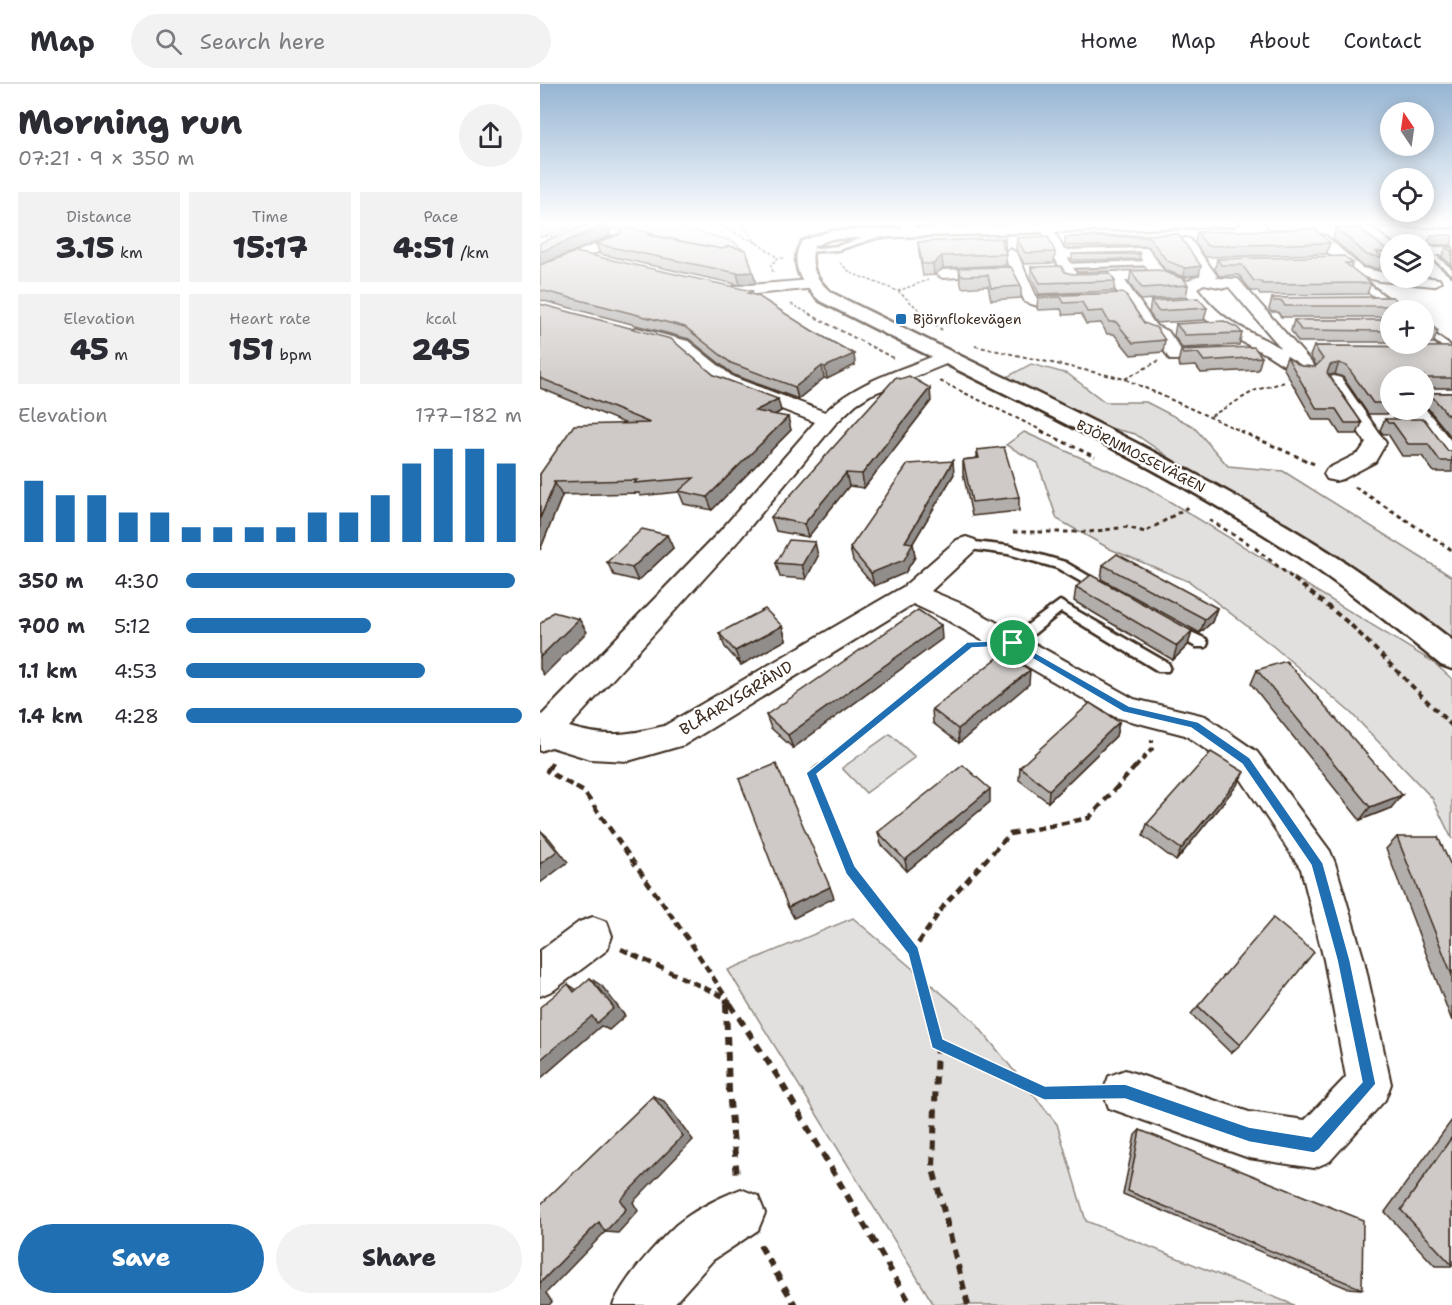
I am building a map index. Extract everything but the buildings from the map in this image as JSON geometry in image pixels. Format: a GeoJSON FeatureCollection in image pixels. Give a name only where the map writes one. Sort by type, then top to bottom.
{"type":"FeatureCollection","features":[{"type":"Feature","properties":{"kind":"street"},"geometry":{"type":"LineString","coordinates":[[807,279],[811,285]]}},
{"type":"Feature","properties":{"kind":"street"},"geometry":{"type":"LineString","coordinates":[[1021,279],[1030,299],[1038,301],[1100,298],[1156,305]]}},
{"type":"Feature","properties":{"kind":"street"},"geometry":{"type":"LineString","coordinates":[[1116,279],[1150,330],[1162,335],[1176,356],[1274,351]]}},
{"type":"Feature","properties":{"kind":"street"},"geometry":{"type":"LineString","coordinates":[[1174,279],[1188,286],[1200,303],[1225,326],[1274,351],[1305,371],[1308,369],[1270,324],[1246,302],[1233,282]]}},
{"type":"Feature","properties":{"kind":"street"},"geometry":{"type":"LineString","coordinates":[[1188,286],[1205,280],[1224,284],[1256,280]]}},
{"type":"Feature","properties":{"kind":"street"},"geometry":{"type":"LineString","coordinates":[[1345,280],[1365,294],[1380,300]]}},
{"type":"Feature","properties":{"kind":"street"},"geometry":{"type":"LineString","coordinates":[[763,297],[730,290],[811,285]]}},
{"type":"Feature","properties":{"kind":"street","name":"BJÖRNMOSSEVÄGEN"},"geometry":{"type":"LineString","coordinates":[[811,285],[826,297],[945,346],[1265,522],[1346,575],[1452,657]]}},
{"type":"Feature","properties":{"kind":"street"},"geometry":{"type":"LineString","coordinates":[[1246,302],[1270,302]]}},
{"type":"Feature","properties":{"kind":"street"},"geometry":{"type":"LineString","coordinates":[[1178,304],[1200,303]]}},
{"type":"Feature","properties":{"kind":"street"},"geometry":{"type":"LineString","coordinates":[[1270,324],[1292,324]]}},
{"type":"Feature","properties":{"kind":"street"},"geometry":{"type":"LineString","coordinates":[[1204,327],[1225,326]]}},
{"type":"Feature","properties":{"kind":"street"},"geometry":{"type":"LineString","coordinates":[[616,327],[682,345],[726,381],[828,420]]}},
{"type":"Feature","properties":{"kind":"street"},"geometry":{"type":"LineString","coordinates":[[1150,330],[1182,328]]}},
{"type":"Feature","properties":{"kind":"street"},"geometry":{"type":"LineString","coordinates":[[548,736],[730,535],[828,420],[849,400],[863,391],[916,369],[945,346]]}},
{"type":"Feature","properties":{"kind":"street"},"geometry":{"type":"LineString","coordinates":[[1293,349],[1316,349]]}},
{"type":"Feature","properties":{"kind":"street"},"geometry":{"type":"LineString","coordinates":[[1434,350],[1451,350]]}},
{"type":"Feature","properties":{"kind":"street"},"geometry":{"type":"LineString","coordinates":[[1334,382],[1376,443],[1367,456],[1335,474]]}},
{"type":"Feature","properties":{"kind":"street"},"geometry":{"type":"LineString","coordinates":[[1419,421],[1452,429]]}},
{"type":"Feature","properties":{"kind":"street"},"geometry":{"type":"LineString","coordinates":[[1419,421],[1452,456]]}},
{"type":"Feature","properties":{"kind":"street"},"geometry":{"type":"LineString","coordinates":[[1362,423],[1383,422]]}},
{"type":"Feature","properties":{"kind":"street","name":"BLÅARVSGRÄND"},"geometry":{"type":"LineString","coordinates":[[548,736],[590,746],[628,748],[673,736],[912,592],[966,545]]}},
{"type":"Feature","properties":{"kind":"street"},"geometry":{"type":"LineString","coordinates":[[912,592],[1013,643],[1126,709],[1194,725],[1246,761],[1317,863],[1344,960],[1369,1084],[1314,1145],[1249,1135],[1125,1092]]}},
{"type":"Feature","properties":{"kind":"street"},"geometry":{"type":"LineString","coordinates":[[540,976],[593,936]]}},
{"type":"Feature","properties":{"kind":"street"},"geometry":{"type":"LineString","coordinates":[[639,1305],[695,1242],[741,1214]]}},
{"type":"Feature","properties":{"kind":"lane"},"geometry":{"type":"LineString","coordinates":[[1434,337],[1451,350]]}},
{"type":"Feature","properties":{"kind":"lane"},"geometry":{"type":"LineString","coordinates":[[966,545],[1010,550],[1061,565],[1111,593]]}},
{"type":"Feature","properties":{"kind":"lane"},"geometry":{"type":"LineString","coordinates":[[1013,643],[1060,606],[1163,667]]}},
{"type":"Feature","properties":{"kind":"lane"},"geometry":{"type":"LineString","coordinates":[[1161,621],[1201,643]]}},
{"type":"Feature","properties":{"kind":"path"},"geometry":{"type":"LineString","coordinates":[[867,279],[898,291],[945,346]]}},
{"type":"Feature","properties":{"kind":"path"},"geometry":{"type":"LineString","coordinates":[[898,291],[923,279]]}},
{"type":"Feature","properties":{"kind":"path"},"geometry":{"type":"LineString","coordinates":[[966,343],[1125,379],[1274,444],[1335,474],[1452,550]]}},
{"type":"Feature","properties":{"kind":"path"},"geometry":{"type":"LineString","coordinates":[[1125,379],[1164,358],[1176,356]]}},
{"type":"Feature","properties":{"kind":"path"},"geometry":{"type":"LineString","coordinates":[[916,369],[1100,459]]}},
{"type":"Feature","properties":{"kind":"path"},"geometry":{"type":"LineString","coordinates":[[966,545],[993,532],[1089,532],[1127,527],[1145,532],[1188,507],[1179,502]]}},
{"type":"Feature","properties":{"kind":"path"},"geometry":{"type":"LineString","coordinates":[[1207,519],[1256,548],[1311,591],[1351,625],[1452,726]]}},
{"type":"Feature","properties":{"kind":"path"},"geometry":{"type":"LineString","coordinates":[[968,1305],[933,1169],[937,1044],[913,951],[850,870],[811,773],[970,644],[1013,643]]}},
{"type":"Feature","properties":{"kind":"path"},"geometry":{"type":"LineString","coordinates":[[913,951],[945,904],[1010,834],[1089,818],[1152,749],[1153,716]]}},
{"type":"Feature","properties":{"kind":"path"},"geometry":{"type":"LineString","coordinates":[[548,736],[546,771],[584,792],[636,862],[778,1077],[910,1305]]}},
{"type":"Feature","properties":{"kind":"path"},"geometry":{"type":"LineString","coordinates":[[593,936],[726,998]]}},
{"type":"Feature","properties":{"kind":"path"},"geometry":{"type":"LineString","coordinates":[[726,998],[729,1091],[741,1214],[795,1305]]}},
{"type":"Feature","properties":{"kind":"path"},"geometry":{"type":"LineString","coordinates":[[937,1044],[1044,1093],[1125,1092]]}},
{"type":"Feature","properties":{"kind":"shaded area"},"geometry":{"type":"Polygon","coordinates":[[[1031,364],[1068,374],[1105,402],[1146,402],[1193,426],[1228,466],[1283,471],[1452,577],[1452,650],[1380,590],[1274,518],[1192,473],[1135,434],[1097,425],[1005,378],[1031,364]]]}},
{"type":"Feature","properties":{"kind":"shaded area"},"geometry":{"type":"Polygon","coordinates":[[[1024,432],[1146,487],[1433,662],[1452,679],[1452,839],[1432,798],[1351,713],[1274,647],[1190,582],[1110,549],[1057,519],[1038,463],[1006,445],[1024,432]]]}},
{"type":"Feature","properties":{"kind":"shaded area"},"geometry":{"type":"Polygon","coordinates":[[[890,734],[915,757],[866,793],[842,768],[890,734]]]}},
{"type":"Feature","properties":{"kind":"shaded area"},"geometry":{"type":"Polygon","coordinates":[[[853,918],[973,1020],[1057,1124],[1086,1221],[1294,1305],[934,1305],[728,970],[853,918]]]}},
{"type":"Feature","properties":{"kind":"place","name":"Björnflokevägen"},"geometry":{"type":"Point","coordinates":[901,319]}},
{"type":"Feature","properties":{"kind":"route"},"geometry":{"type":"LineString","coordinates":[[1013,643],[1126,709],[1194,725],[1246,761],[1317,863],[1344,960],[1369,1084],[1314,1145],[1249,1135],[1125,1092],[1044,1093],[937,1044],[913,951],[850,870],[811,773],[970,644],[1013,643]]}}]}
